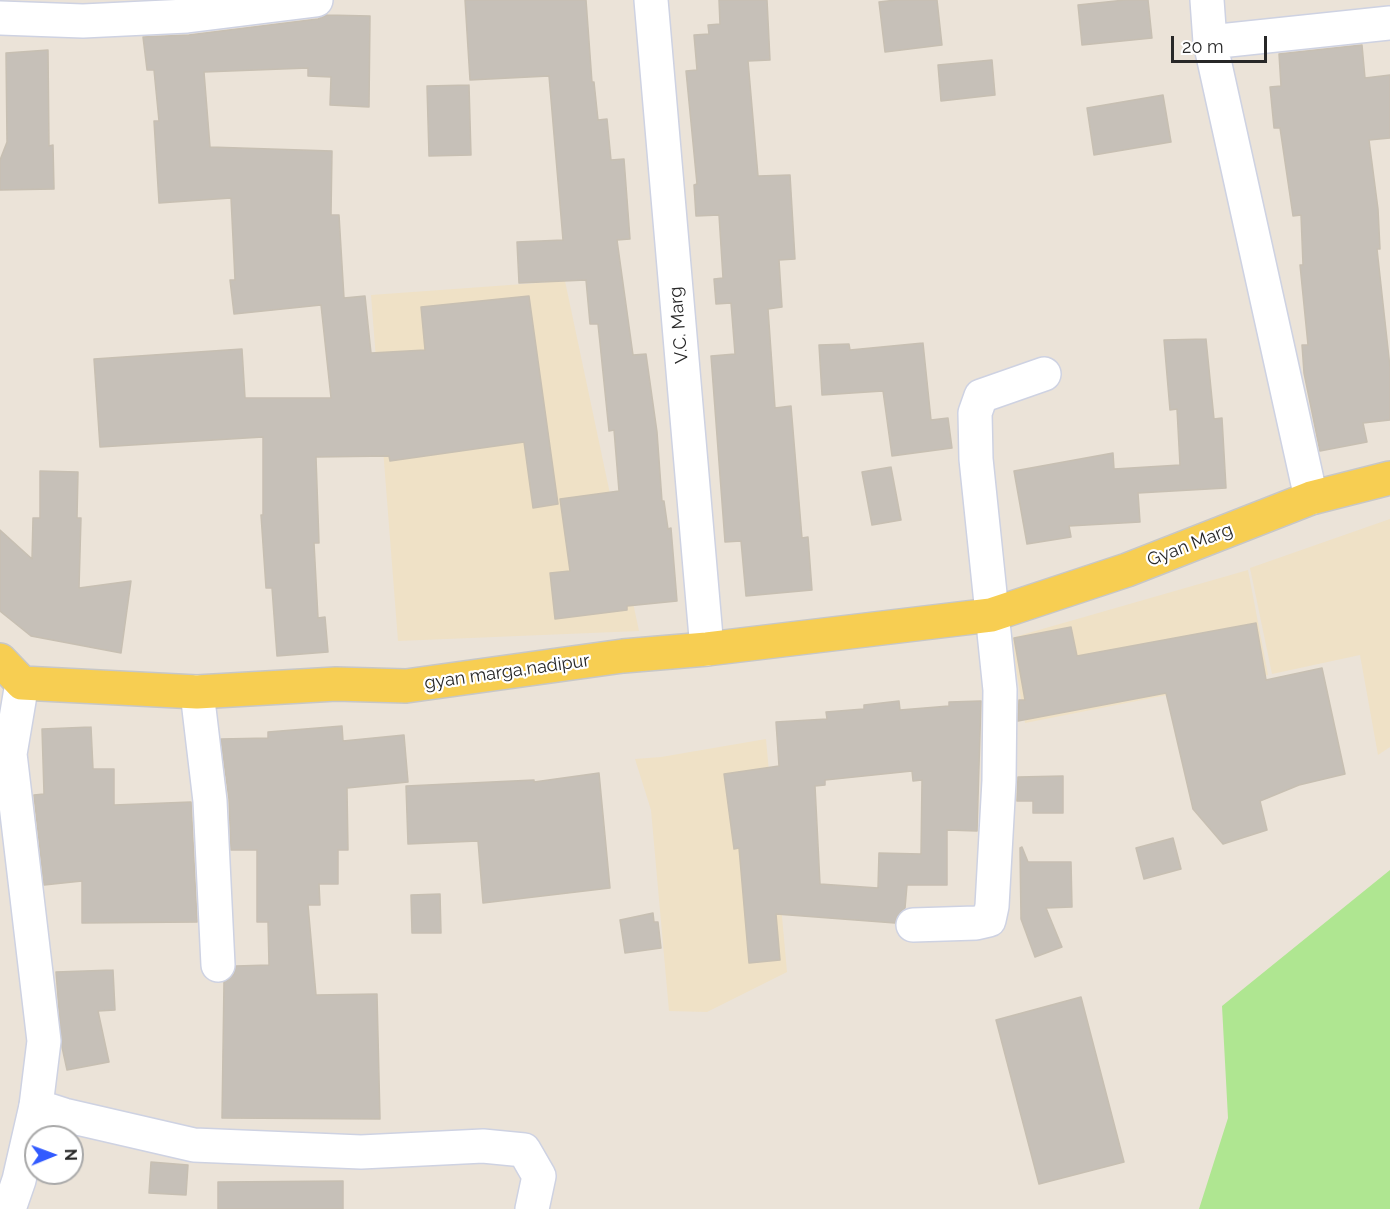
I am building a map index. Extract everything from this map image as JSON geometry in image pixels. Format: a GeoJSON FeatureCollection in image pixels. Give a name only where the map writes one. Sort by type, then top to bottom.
{"type":"FeatureCollection","features":[{"type":"Feature","properties":{"kind":"main road","name":"Gyan Marg"},"geometry":{"type":"LineString","coordinates":[[991,615],[1127,570],[1311,498],[1390,478]]}},
{"type":"Feature","properties":{"kind":"main road","name":"gyan marga,nadipur"},"geometry":{"type":"LineString","coordinates":[[11,672],[197,692],[336,684],[406,686],[623,656],[707,649],[991,615]]}},
{"type":"Feature","properties":{"kind":"street"},"geometry":{"type":"LineString","coordinates":[[0,18],[83,21],[188,16],[316,0]]}},
{"type":"Feature","properties":{"kind":"street","name":"V.C. Marg"},"geometry":{"type":"LineString","coordinates":[[651,0],[707,649]]}},
{"type":"Feature","properties":{"kind":"street"},"geometry":{"type":"LineString","coordinates":[[1207,0],[1210,42],[1311,498]]}},
{"type":"Feature","properties":{"kind":"street"},"geometry":{"type":"LineString","coordinates":[[1210,42],[1390,23]]}},
{"type":"Feature","properties":{"kind":"street"},"geometry":{"type":"LineString","coordinates":[[913,925],[975,923],[989,920],[991,913],[999,781],[1000,690],[976,459],[975,413],[981,396],[1044,374]]}},
{"type":"Feature","properties":{"kind":"street"},"geometry":{"type":"LineString","coordinates":[[9,1209],[19,1180],[36,1106],[44,1041],[10,754],[11,672]]}},
{"type":"Feature","properties":{"kind":"street"},"geometry":{"type":"LineString","coordinates":[[197,692],[210,801],[218,965]]}},
{"type":"Feature","properties":{"kind":"street"},"geometry":{"type":"LineString","coordinates":[[36,1106],[64,1115],[194,1145],[361,1152],[483,1146],[524,1150],[539,1176],[532,1209]]}},
{"type":"Feature","properties":{"kind":"shaded area"},"geometry":{"type":"Polygon","coordinates":[[[565,281],[639,631],[398,641],[371,295],[565,281]]]}},
{"type":"Feature","properties":{"kind":"shaded area"},"geometry":{"type":"Polygon","coordinates":[[[1390,519],[1390,747],[1378,755],[1360,655],[1272,674],[1250,568],[1390,519]]]}},
{"type":"Feature","properties":{"kind":"shaded area"},"geometry":{"type":"Polygon","coordinates":[[[1248,570],[1268,675],[1025,723],[1011,638],[1248,570]]]}},
{"type":"Feature","properties":{"kind":"shaded area"},"geometry":{"type":"Polygon","coordinates":[[[766,739],[787,972],[707,1012],[669,1011],[651,810],[635,759],[661,757],[766,739]]]}},
{"type":"Feature","properties":{"kind":"green space"},"geometry":{"type":"Polygon","coordinates":[[[1390,870],[1390,1209],[1199,1209],[1228,1118],[1222,1006],[1390,870]]]}},
{"type":"Feature","properties":{"kind":"building"},"geometry":{"type":"Polygon","coordinates":[[[465,0],[586,0],[592,82],[594,82],[598,120],[607,119],[611,160],[624,159],[630,239],[617,240],[633,355],[646,354],[657,432],[662,501],[664,501],[668,529],[671,528],[677,601],[627,606],[627,610],[555,619],[550,573],[570,571],[560,499],[619,491],[614,430],[609,431],[598,324],[590,324],[586,280],[519,283],[517,242],[563,240],[549,76],[470,80],[465,0]]]}},
{"type":"Feature","properties":{"kind":"building"},"geometry":{"type":"Polygon","coordinates":[[[719,0],[767,0],[770,60],[748,61],[758,176],[790,175],[795,259],[779,260],[782,307],[768,309],[775,408],[791,406],[802,538],[808,537],[812,590],[746,596],[741,541],[725,542],[711,356],[735,354],[731,303],[716,304],[714,279],[723,278],[719,215],[696,216],[694,185],[697,184],[686,71],[697,70],[694,35],[709,34],[708,25],[720,24],[719,0]]]}},
{"type":"Feature","properties":{"kind":"building"},"geometry":{"type":"Polygon","coordinates":[[[937,0],[942,45],[885,52],[879,2],[937,0]]]}},
{"type":"Feature","properties":{"kind":"building"},"geometry":{"type":"Polygon","coordinates":[[[1148,0],[1152,38],[1082,45],[1078,5],[1148,0]]]}},
{"type":"Feature","properties":{"kind":"building"},"geometry":{"type":"Polygon","coordinates":[[[327,15],[370,16],[369,107],[330,105],[331,77],[308,76],[308,68],[204,72],[210,147],[332,151],[331,215],[339,215],[344,298],[365,296],[371,353],[425,350],[421,307],[529,296],[558,504],[533,508],[524,442],[390,461],[389,456],[316,457],[319,543],[314,543],[318,618],[325,617],[328,652],[277,656],[272,588],[266,588],[261,515],[263,515],[263,437],[100,447],[94,359],[242,349],[245,398],[331,398],[321,305],[234,314],[230,280],[235,280],[231,198],[159,203],[154,121],[159,121],[154,70],[147,70],[143,37],[189,35],[318,19],[327,15]]]}},
{"type":"Feature","properties":{"kind":"building"},"geometry":{"type":"Polygon","coordinates":[[[1362,45],[1365,78],[1390,75],[1390,138],[1369,140],[1378,209],[1380,249],[1377,249],[1390,367],[1390,420],[1363,423],[1367,442],[1320,451],[1304,373],[1302,345],[1308,345],[1300,265],[1303,265],[1301,215],[1293,216],[1280,128],[1274,128],[1270,87],[1281,86],[1279,54],[1362,45]]]}},
{"type":"Feature","properties":{"kind":"building"},"geometry":{"type":"Polygon","coordinates":[[[48,50],[49,146],[53,145],[54,189],[0,190],[0,160],[7,142],[6,53],[48,50]]]}},
{"type":"Feature","properties":{"kind":"building"},"geometry":{"type":"Polygon","coordinates":[[[992,60],[995,95],[941,101],[938,65],[992,60]]]}},
{"type":"Feature","properties":{"kind":"building"},"geometry":{"type":"Polygon","coordinates":[[[469,85],[471,155],[429,156],[427,86],[469,85]]]}},
{"type":"Feature","properties":{"kind":"building"},"geometry":{"type":"Polygon","coordinates":[[[1163,95],[1171,142],[1094,155],[1087,108],[1163,95]]]}},
{"type":"Feature","properties":{"kind":"building"},"geometry":{"type":"Polygon","coordinates":[[[1206,339],[1214,419],[1222,418],[1226,488],[1138,493],[1140,522],[1069,526],[1071,537],[1027,544],[1014,471],[1113,453],[1114,469],[1180,465],[1177,409],[1170,410],[1164,340],[1206,339]]]}},
{"type":"Feature","properties":{"kind":"building"},"geometry":{"type":"Polygon","coordinates":[[[923,343],[931,420],[948,418],[952,448],[892,456],[883,391],[822,395],[819,345],[849,344],[850,350],[923,343]]]}},
{"type":"Feature","properties":{"kind":"building"},"geometry":{"type":"Polygon","coordinates":[[[891,467],[901,520],[872,525],[862,472],[891,467]]]}},
{"type":"Feature","properties":{"kind":"building"},"geometry":{"type":"Polygon","coordinates":[[[40,471],[78,472],[77,518],[81,518],[79,588],[131,581],[121,653],[31,636],[0,611],[0,530],[32,559],[33,518],[40,518],[40,471]]]}},
{"type":"Feature","properties":{"kind":"building"},"geometry":{"type":"Polygon","coordinates":[[[1256,623],[1266,680],[1322,668],[1345,774],[1299,785],[1260,801],[1267,830],[1223,844],[1193,809],[1166,693],[1018,721],[1019,700],[1025,700],[1014,638],[1071,627],[1077,656],[1256,623]]]}},
{"type":"Feature","properties":{"kind":"building"},"geometry":{"type":"Polygon","coordinates":[[[899,701],[900,710],[949,706],[949,702],[981,701],[977,831],[947,830],[947,885],[907,885],[905,908],[897,916],[895,923],[776,914],[780,960],[749,963],[739,848],[734,849],[724,774],[779,766],[776,722],[827,719],[826,712],[864,709],[864,705],[899,701]],[[912,771],[825,780],[825,785],[815,786],[820,884],[878,888],[879,853],[921,854],[922,780],[913,781],[912,771]]]}},
{"type":"Feature","properties":{"kind":"building"},"geometry":{"type":"Polygon","coordinates":[[[342,726],[343,741],[404,735],[408,782],[347,788],[348,850],[338,850],[338,884],[319,884],[320,905],[308,905],[316,995],[377,994],[380,1119],[222,1118],[224,982],[234,974],[236,966],[269,965],[268,922],[257,922],[257,850],[231,850],[229,799],[221,739],[268,738],[268,732],[342,726]]]}},
{"type":"Feature","properties":{"kind":"building"},"geometry":{"type":"Polygon","coordinates":[[[91,727],[93,769],[114,769],[114,805],[191,802],[197,922],[82,923],[82,881],[44,885],[34,795],[44,794],[42,729],[91,727]]]}},
{"type":"Feature","properties":{"kind":"building"},"geometry":{"type":"Polygon","coordinates":[[[599,773],[610,888],[483,903],[478,841],[408,844],[406,786],[534,780],[534,782],[599,773]]]}},
{"type":"Feature","properties":{"kind":"building"},"geometry":{"type":"Polygon","coordinates":[[[1063,776],[1063,813],[1033,813],[1033,801],[1017,801],[1018,777],[1063,776]]]}},
{"type":"Feature","properties":{"kind":"building"},"geometry":{"type":"Polygon","coordinates":[[[1173,838],[1181,869],[1144,879],[1136,848],[1173,838]]]}},
{"type":"Feature","properties":{"kind":"building"},"geometry":{"type":"Polygon","coordinates":[[[1022,847],[1028,862],[1071,862],[1072,907],[1046,908],[1062,947],[1035,957],[1021,919],[1020,848],[1022,847]]]}},
{"type":"Feature","properties":{"kind":"building"},"geometry":{"type":"Polygon","coordinates":[[[440,894],[441,933],[412,933],[411,895],[440,894]]]}},
{"type":"Feature","properties":{"kind":"building"},"geometry":{"type":"Polygon","coordinates":[[[653,913],[654,922],[658,922],[661,948],[625,953],[620,920],[653,913]]]}},
{"type":"Feature","properties":{"kind":"building"},"geometry":{"type":"Polygon","coordinates":[[[113,970],[115,1010],[98,1011],[109,1062],[67,1070],[62,1047],[56,972],[113,970]]]}},
{"type":"Feature","properties":{"kind":"building"},"geometry":{"type":"Polygon","coordinates":[[[1081,997],[1124,1162],[1039,1184],[996,1020],[1081,997]]]}},
{"type":"Feature","properties":{"kind":"building"},"geometry":{"type":"Polygon","coordinates":[[[151,1162],[188,1165],[186,1195],[149,1193],[151,1162]]]}},
{"type":"Feature","properties":{"kind":"building"},"geometry":{"type":"Polygon","coordinates":[[[343,1181],[343,1209],[218,1209],[218,1182],[343,1181]]]}}]}
